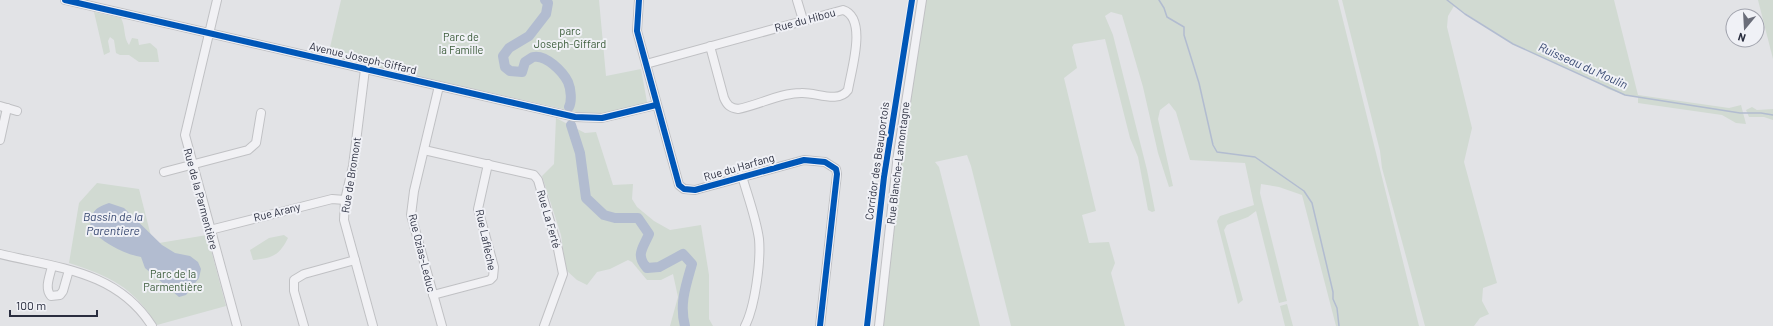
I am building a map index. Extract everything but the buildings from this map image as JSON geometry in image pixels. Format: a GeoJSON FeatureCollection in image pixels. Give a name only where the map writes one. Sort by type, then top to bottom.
{"type":"FeatureCollection","features":[{"type":"Feature","properties":{"kind":"street","name":"Avenue Joseph-Giffard"},"geometry":{"type":"LineString","coordinates":[[65,0],[557,113],[590,118],[611,116],[656,105]]}},
{"type":"Feature","properties":{"kind":"street","name":"Rue de la Parmentière"},"geometry":{"type":"LineString","coordinates":[[216,0],[185,135],[237,326]]}},
{"type":"Feature","properties":{"kind":"street","name":"Rue du Harfang"},"geometry":{"type":"LineString","coordinates":[[639,0],[637,31],[679,185],[684,189],[695,190],[804,160],[825,162],[836,169],[837,174],[820,326]]}},
{"type":"Feature","properties":{"kind":"street"},"geometry":{"type":"LineString","coordinates":[[797,0],[803,20]]}},
{"type":"Feature","properties":{"kind":"street","name":"Rue Blanche-Lamontagne"},"geometry":{"type":"LineString","coordinates":[[879,326],[898,154],[922,0]]}},
{"type":"Feature","properties":{"kind":"street","name":"Rue du Hibou"},"geometry":{"type":"LineString","coordinates":[[646,64],[710,46],[803,20],[843,10],[852,16],[857,30],[848,90],[845,94],[834,97],[801,93],[738,109],[732,108],[727,104],[724,98],[710,46]]}},
{"type":"Feature","properties":{"kind":"street","name":"Rue de Bromont"},"geometry":{"type":"LineString","coordinates":[[365,69],[353,166],[345,200],[344,220],[372,326]]}},
{"type":"Feature","properties":{"kind":"street","name":"Rue Ozias-Leduc"},"geometry":{"type":"LineString","coordinates":[[439,86],[414,191],[411,215],[442,326]]}},
{"type":"Feature","properties":{"kind":"street"},"geometry":{"type":"LineString","coordinates":[[0,140],[3,107],[17,111]]}},
{"type":"Feature","properties":{"kind":"street"},"geometry":{"type":"LineString","coordinates":[[164,172],[248,150],[253,147],[256,143],[261,113]]}},
{"type":"Feature","properties":{"kind":"street","name":"Rue La Ferté"},"geometry":{"type":"LineString","coordinates":[[424,150],[534,175],[540,186],[563,274],[544,326]]}},
{"type":"Feature","properties":{"kind":"street","name":"Rue Laflèche"},"geometry":{"type":"LineString","coordinates":[[433,295],[490,280],[493,277],[494,267],[478,209],[488,164]]}},
{"type":"Feature","properties":{"kind":"street"},"geometry":{"type":"LineString","coordinates":[[742,176],[759,240],[754,302],[745,326]]}},
{"type":"Feature","properties":{"kind":"street","name":"Rue Arany"},"geometry":{"type":"LineString","coordinates":[[210,230],[332,198],[345,200]]}},
{"type":"Feature","properties":{"kind":"street"},"geometry":{"type":"LineString","coordinates":[[0,254],[69,270],[106,282],[121,292],[145,315],[152,326]]}},
{"type":"Feature","properties":{"kind":"street"},"geometry":{"type":"LineString","coordinates":[[304,326],[294,291],[294,280],[304,274],[355,260]]}},
{"type":"Feature","properties":{"kind":"street"},"geometry":{"type":"LineString","coordinates":[[52,266],[47,287],[51,296],[60,295],[64,291],[69,270]]}},
{"type":"Feature","properties":{"kind":"green space","name":"Parc de la Famille"},"geometry":{"type":"Polygon","coordinates":[[[341,0],[599,0],[606,76],[641,69],[647,102],[603,114],[590,115],[328,56],[341,0]]]}},
{"type":"Feature","properties":{"kind":"green space"},"geometry":{"type":"Polygon","coordinates":[[[926,0],[1338,0],[1419,326],[1336,326],[1302,195],[1279,187],[1261,184],[1260,193],[1287,301],[1279,303],[1256,211],[1248,217],[1227,225],[1224,230],[1243,300],[1238,304],[1217,221],[1220,216],[1254,205],[1245,163],[1190,160],[1176,112],[1169,103],[1160,110],[1158,119],[1173,186],[1169,187],[1158,153],[1143,87],[1122,15],[1111,12],[1105,16],[1113,35],[1147,170],[1155,211],[1152,212],[1148,210],[1138,157],[1130,138],[1105,39],[1074,44],[1072,47],[1077,68],[1064,78],[1096,211],[1082,215],[1089,243],[1109,242],[1115,263],[1111,273],[1125,326],[1011,326],[967,155],[935,162],[939,167],[980,326],[883,326],[900,155],[926,0]]]}},
{"type":"Feature","properties":{"kind":"green space"},"geometry":{"type":"Polygon","coordinates":[[[1342,0],[1614,0],[1638,95],[1729,108],[1741,105],[1746,124],[1736,123],[1722,115],[1638,103],[1638,97],[1625,95],[1608,89],[1593,80],[1513,44],[1454,6],[1448,16],[1447,27],[1472,128],[1464,162],[1497,283],[1483,288],[1482,301],[1489,314],[1480,318],[1474,326],[1425,326],[1382,168],[1380,151],[1342,0]]]}},
{"type":"Feature","properties":{"kind":"green space"},"geometry":{"type":"Polygon","coordinates":[[[1758,0],[1773,0],[1773,59],[1765,28],[1765,8],[1760,8],[1758,0]]]}},
{"type":"Feature","properties":{"kind":"green space"},"geometry":{"type":"Polygon","coordinates":[[[94,12],[121,18],[129,45],[132,38],[138,39],[139,45],[150,43],[157,49],[159,62],[139,62],[129,55],[120,55],[116,53],[114,40],[110,37],[108,41],[110,52],[104,55],[94,12]]]}},
{"type":"Feature","properties":{"kind":"green space"},"geometry":{"type":"Polygon","coordinates":[[[1752,107],[1757,110],[1773,109],[1773,120],[1764,117],[1749,117],[1746,110],[1752,107]]]}},
{"type":"Feature","properties":{"kind":"green space"},"geometry":{"type":"Polygon","coordinates":[[[556,118],[585,133],[596,132],[613,185],[633,184],[632,199],[637,207],[654,221],[670,230],[701,225],[709,275],[709,319],[713,326],[670,326],[678,297],[673,274],[661,280],[647,280],[632,262],[628,260],[610,269],[597,272],[587,285],[577,280],[566,270],[561,235],[542,176],[554,164],[556,118]]]}},
{"type":"Feature","properties":{"kind":"green space","name":"Parc de la Parmentière"},"geometry":{"type":"Polygon","coordinates":[[[97,183],[139,189],[153,244],[207,235],[226,306],[157,325],[139,301],[129,292],[109,278],[69,263],[79,203],[97,183]]]}},
{"type":"Feature","properties":{"kind":"green space"},"geometry":{"type":"Polygon","coordinates":[[[284,235],[288,238],[278,252],[270,257],[253,260],[250,250],[269,238],[284,235]]]}},
{"type":"Feature","properties":{"kind":"green space"},"geometry":{"type":"Polygon","coordinates":[[[1287,304],[1293,326],[1285,326],[1280,306],[1287,304]]]}},
{"type":"Feature","properties":{"kind":"water","name":"Bassin de la Parentiere"},"geometry":{"type":"Polygon","coordinates":[[[109,203],[124,208],[162,245],[175,253],[190,256],[198,262],[201,269],[199,278],[186,295],[179,297],[145,268],[141,257],[113,247],[106,243],[90,228],[94,211],[109,203]]]}},
{"type":"Feature","properties":{"kind":"waterway"},"geometry":{"type":"LineString","coordinates":[[545,0],[548,3],[546,14],[529,36],[509,48],[503,56],[505,67],[510,71],[522,72],[525,62],[533,57],[543,58],[548,61],[562,73],[568,82],[571,95],[569,107]]}},
{"type":"Feature","properties":{"kind":"waterway"},"geometry":{"type":"LineString","coordinates":[[1159,0],[1167,17],[1184,27],[1184,35],[1199,83],[1213,145],[1217,152],[1255,157],[1304,191],[1312,203],[1333,292],[1333,299],[1337,308],[1339,326]]}},
{"type":"Feature","properties":{"kind":"waterway","name":"Ruisseau du Moulin"},"geometry":{"type":"LineString","coordinates":[[1447,0],[1465,14],[1513,44],[1625,95],[1740,113],[1761,113],[1773,115]]}},
{"type":"Feature","properties":{"kind":"waterway"},"geometry":{"type":"LineString","coordinates":[[571,125],[580,153],[586,198],[604,215],[615,218],[638,218],[649,234],[641,251],[641,259],[647,268],[659,267],[683,254],[692,264],[683,302],[683,318],[685,326]]}},
{"type":"Feature","properties":{"kind":"cycle path"},"geometry":{"type":"LineString","coordinates":[[65,0],[575,117],[602,118],[656,105]]}},
{"type":"Feature","properties":{"kind":"cycle path"},"geometry":{"type":"LineString","coordinates":[[639,0],[637,31],[679,185],[684,189],[695,190],[804,160],[825,162],[836,169],[837,174],[820,326]]}},
{"type":"Feature","properties":{"kind":"cycle path","name":"Corridor des Beauportois"},"geometry":{"type":"LineString","coordinates":[[867,326],[884,177],[912,0]]}},
{"type":"Feature","properties":{"kind":"park label","name":"parc Joseph-Giffard"},"geometry":{"type":"Point","coordinates":[570,37]}}]}
